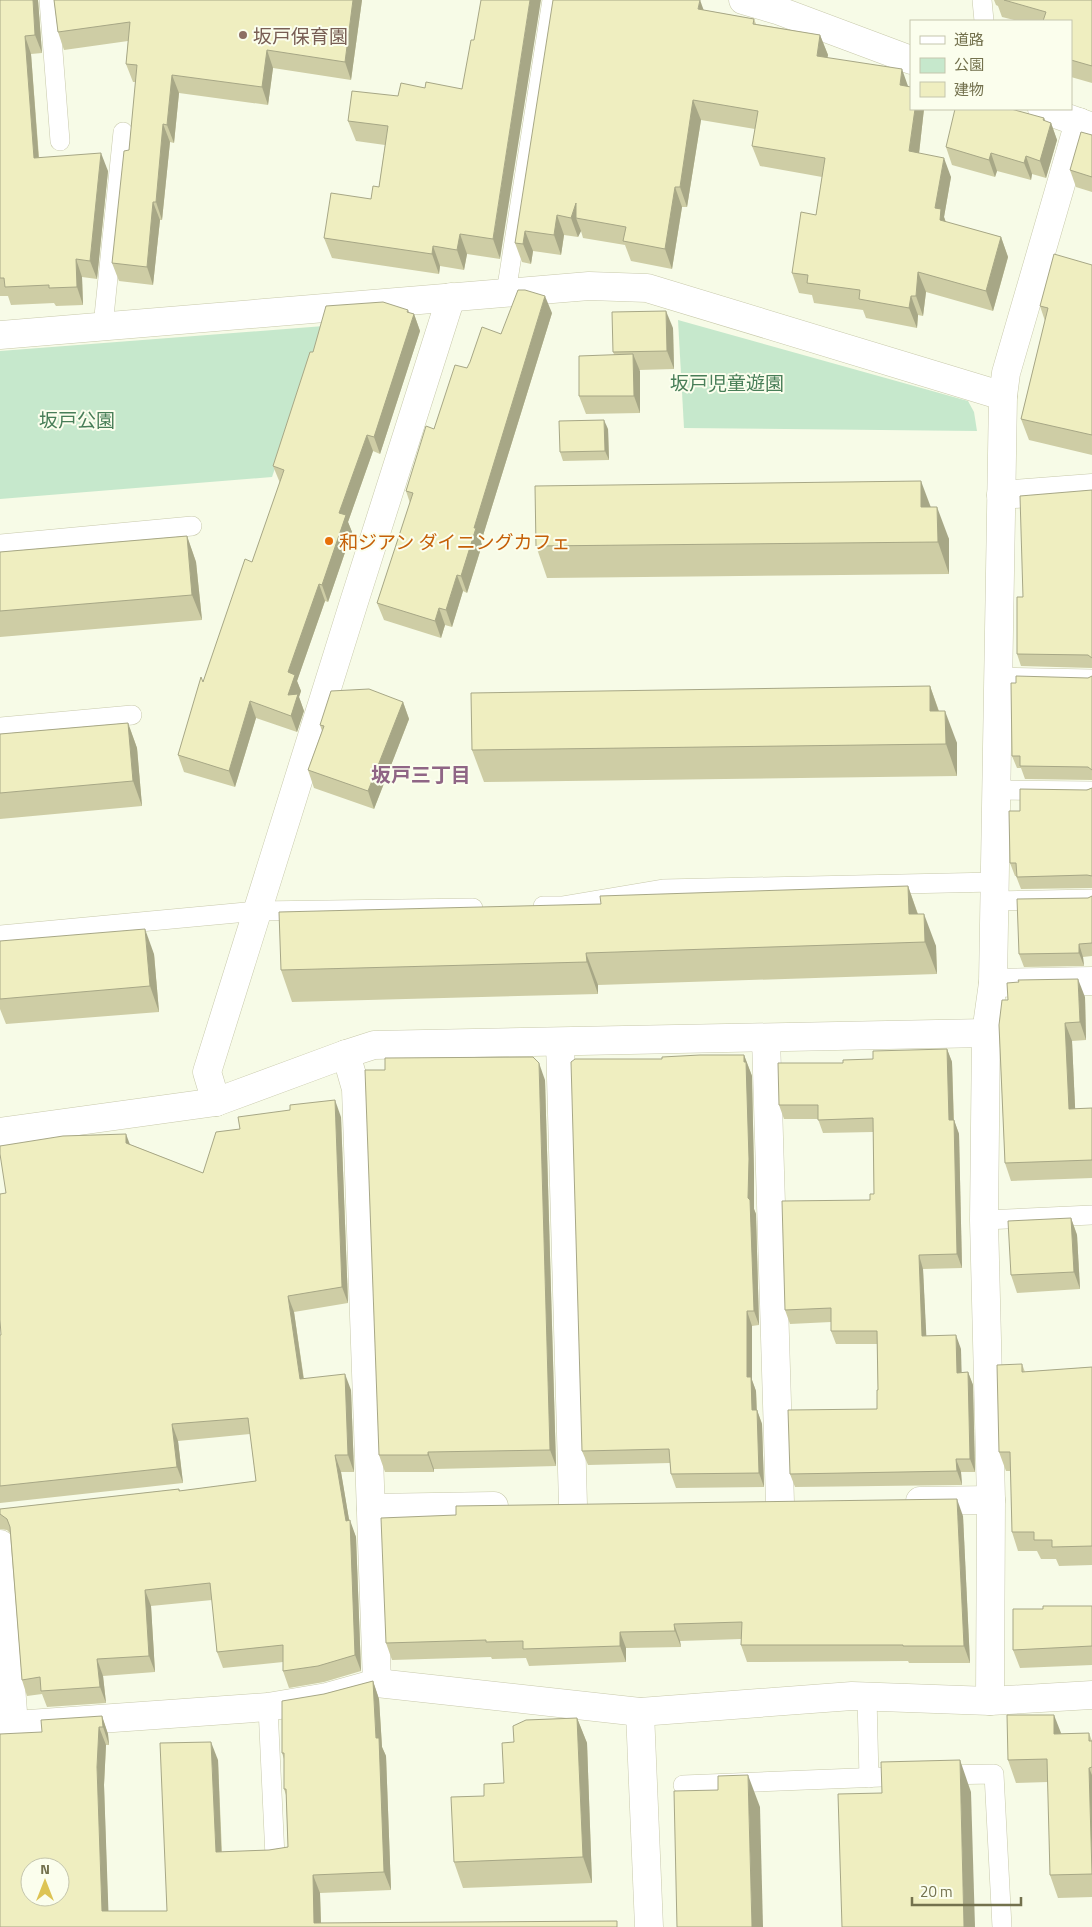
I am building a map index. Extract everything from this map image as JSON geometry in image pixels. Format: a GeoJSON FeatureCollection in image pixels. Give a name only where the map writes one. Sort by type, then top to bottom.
{"type":"FeatureCollection","features":[{"type":"Feature","properties":{"kind":"street"},"geometry":{"type":"LineString","coordinates":[[744,0],[778,5],[910,60]]}},
{"type":"Feature","properties":{"kind":"street"},"geometry":{"type":"LineString","coordinates":[[990,1702],[992,1500],[984,1220],[986,1033],[993,983],[1003,396],[1006,373],[1085,124],[1045,110]]}},
{"type":"Feature","properties":{"kind":"street"},"geometry":{"type":"LineString","coordinates":[[0,335],[589,286],[647,288],[1003,396]]}},
{"type":"Feature","properties":{"kind":"street"},"geometry":{"type":"LineString","coordinates":[[216,1102],[206,1072],[451,298]]}},
{"type":"Feature","properties":{"kind":"street"},"geometry":{"type":"LineString","coordinates":[[1001,495],[1092,488]]}},
{"type":"Feature","properties":{"kind":"street"},"geometry":{"type":"LineString","coordinates":[[993,983],[1092,981]]}},
{"type":"Feature","properties":{"kind":"street"},"geometry":{"type":"LineString","coordinates":[[0,1132],[216,1102],[374,1045],[986,1033]]}},
{"type":"Feature","properties":{"kind":"street"},"geometry":{"type":"LineString","coordinates":[[766,1038],[770,1503],[809,1502]]}},
{"type":"Feature","properties":{"kind":"street"},"geometry":{"type":"LineString","coordinates":[[560,1042],[573,1505]]}},
{"type":"Feature","properties":{"kind":"street"},"geometry":{"type":"LineString","coordinates":[[346,1054],[356,1089],[377,1683]]}},
{"type":"Feature","properties":{"kind":"street"},"geometry":{"type":"LineString","coordinates":[[895,1502],[992,1500]]}},
{"type":"Feature","properties":{"kind":"street"},"geometry":{"type":"LineString","coordinates":[[544,1506],[602,1505]]}},
{"type":"Feature","properties":{"kind":"street"},"geometry":{"type":"LineString","coordinates":[[371,1508],[515,1506]]}},
{"type":"Feature","properties":{"kind":"street"},"geometry":{"type":"LineString","coordinates":[[0,1544],[7,1726],[268,1708],[327,1697],[377,1683],[640,1712],[852,1696],[990,1702],[1092,1695]]}},
{"type":"Feature","properties":{"kind":"street"},"geometry":{"type":"LineString","coordinates":[[640,1712],[649,1927]]}},
{"type":"Feature","properties":{"kind":"lane"},"geometry":{"type":"LineString","coordinates":[[49,0],[60,141]]}},
{"type":"Feature","properties":{"kind":"lane"},"geometry":{"type":"LineString","coordinates":[[506,293],[552,0]]}},
{"type":"Feature","properties":{"kind":"lane"},"geometry":{"type":"LineString","coordinates":[[982,0],[984,20]]}},
{"type":"Feature","properties":{"kind":"lane"},"geometry":{"type":"LineString","coordinates":[[103,326],[123,132]]}},
{"type":"Feature","properties":{"kind":"lane"},"geometry":{"type":"LineString","coordinates":[[0,544],[192,526]]}},
{"type":"Feature","properties":{"kind":"lane"},"geometry":{"type":"LineString","coordinates":[[998,677],[1092,679]]}},
{"type":"Feature","properties":{"kind":"lane"},"geometry":{"type":"LineString","coordinates":[[0,727],[132,715]]}},
{"type":"Feature","properties":{"kind":"lane"},"geometry":{"type":"LineString","coordinates":[[996,790],[1092,791]]}},
{"type":"Feature","properties":{"kind":"lane"},"geometry":{"type":"LineString","coordinates":[[523,907],[562,906],[663,889],[995,891],[1092,899]]}},
{"type":"Feature","properties":{"kind":"lane"},"geometry":{"type":"LineString","coordinates":[[0,935],[257,911],[494,907]]}},
{"type":"Feature","properties":{"kind":"lane"},"geometry":{"type":"LineString","coordinates":[[984,1220],[1092,1215]]}},
{"type":"Feature","properties":{"kind":"lane"},"geometry":{"type":"LineString","coordinates":[[867,1697],[869,1778]]}},
{"type":"Feature","properties":{"kind":"lane"},"geometry":{"type":"LineString","coordinates":[[268,1708],[275,1857]]}},
{"type":"Feature","properties":{"kind":"lane"},"geometry":{"type":"LineString","coordinates":[[683,1785],[994,1774],[1002,1927]]}},
{"type":"Feature","properties":{"kind":"green space","name":"坂戸児童遊園"},"geometry":{"type":"Polygon","coordinates":[[[678,320],[968,401],[974,412],[977,431],[684,428],[678,320]]]}},
{"type":"Feature","properties":{"kind":"green space","name":"坂戸公園"},"geometry":{"type":"Polygon","coordinates":[[[324,326],[272,477],[0,499],[0,351],[324,326]]]}},
{"type":"Feature","properties":{"kind":"building"},"geometry":{"type":"Polygon","coordinates":[[[0,0],[33,0],[35,35],[25,36],[34,158],[101,153],[90,261],[76,259],[77,287],[49,288],[49,285],[5,287],[4,278],[0,278],[0,0]]]}},
{"type":"Feature","properties":{"kind":"building"},"geometry":{"type":"Polygon","coordinates":[[[54,0],[353,0],[345,62],[267,50],[262,87],[172,75],[167,125],[163,124],[156,202],[153,202],[147,267],[112,263],[124,151],[129,150],[137,65],[126,64],[130,22],[58,32],[54,0]]]}},
{"type":"Feature","properties":{"kind":"building"},"geometry":{"type":"Polygon","coordinates":[[[481,0],[530,0],[493,239],[460,234],[457,250],[433,246],[432,254],[324,238],[331,193],[371,199],[373,186],[379,187],[388,126],[348,121],[352,91],[398,96],[401,83],[425,88],[426,82],[462,89],[471,40],[474,40],[481,0]]]}},
{"type":"Feature","properties":{"kind":"building"},"geometry":{"type":"Polygon","coordinates":[[[553,0],[700,0],[698,9],[754,19],[753,24],[820,35],[817,56],[902,69],[900,85],[910,87],[910,110],[915,110],[909,151],[944,158],[935,208],[941,209],[940,220],[1001,237],[986,291],[918,272],[916,296],[911,296],[909,308],[859,299],[860,290],[807,283],[808,275],[792,273],[801,212],[816,215],[825,158],[752,146],[758,111],[693,100],[680,187],[675,187],[665,249],[623,241],[626,227],[576,218],[576,203],[571,218],[557,215],[554,235],[525,231],[523,244],[515,243],[553,0]]]}},
{"type":"Feature","properties":{"kind":"building"},"geometry":{"type":"Polygon","coordinates":[[[1004,0],[1092,0],[1092,66],[1072,60],[1072,20],[1043,20],[1046,12],[1004,0]]]}},
{"type":"Feature","properties":{"kind":"building"},"geometry":{"type":"Polygon","coordinates":[[[955,110],[1015,110],[1044,118],[1043,120],[1051,123],[1040,161],[1026,156],[1024,163],[991,153],[989,160],[946,147],[955,110]]]}},
{"type":"Feature","properties":{"kind":"building"},"geometry":{"type":"Polygon","coordinates":[[[1081,132],[1092,135],[1092,177],[1070,170],[1081,132]]]}},
{"type":"Feature","properties":{"kind":"building"},"geometry":{"type":"Polygon","coordinates":[[[1054,254],[1092,265],[1092,435],[1021,419],[1048,308],[1040,306],[1054,254]]]}},
{"type":"Feature","properties":{"kind":"building"},"geometry":{"type":"Polygon","coordinates":[[[518,290],[525,290],[545,296],[461,576],[457,575],[446,610],[439,608],[435,621],[377,603],[413,493],[406,491],[426,426],[434,429],[455,365],[467,368],[482,327],[501,334],[518,290]]]}},
{"type":"Feature","properties":{"kind":"building"},"geometry":{"type":"Polygon","coordinates":[[[383,302],[408,310],[407,312],[414,314],[374,437],[367,435],[339,513],[346,515],[322,585],[319,584],[288,672],[295,675],[288,695],[298,694],[291,716],[250,701],[229,771],[178,755],[201,677],[203,682],[245,559],[252,562],[284,470],[273,466],[310,352],[313,352],[326,306],[383,302]]]}},
{"type":"Feature","properties":{"kind":"building"},"geometry":{"type":"Polygon","coordinates":[[[666,311],[667,351],[613,352],[612,312],[666,311]]]}},
{"type":"Feature","properties":{"kind":"building"},"geometry":{"type":"Polygon","coordinates":[[[633,354],[634,396],[579,396],[579,356],[633,354]]]}},
{"type":"Feature","properties":{"kind":"building"},"geometry":{"type":"Polygon","coordinates":[[[604,420],[605,451],[560,452],[559,421],[604,420]]]}},
{"type":"Feature","properties":{"kind":"building"},"geometry":{"type":"Polygon","coordinates":[[[921,481],[921,507],[937,507],[938,542],[536,546],[535,486],[921,481]]]}},
{"type":"Feature","properties":{"kind":"building"},"geometry":{"type":"Polygon","coordinates":[[[1092,490],[1092,658],[1088,655],[1017,654],[1017,597],[1023,597],[1020,496],[1092,490]]]}},
{"type":"Feature","properties":{"kind":"building"},"geometry":{"type":"Polygon","coordinates":[[[187,536],[192,595],[0,611],[0,552],[187,536]]]}},
{"type":"Feature","properties":{"kind":"building"},"geometry":{"type":"Polygon","coordinates":[[[1016,676],[1088,678],[1092,676],[1092,770],[1088,767],[1020,766],[1020,756],[1012,756],[1011,683],[1016,683],[1016,676]]]}},
{"type":"Feature","properties":{"kind":"building"},"geometry":{"type":"Polygon","coordinates":[[[930,686],[930,711],[945,711],[946,744],[472,750],[471,693],[930,686]]]}},
{"type":"Feature","properties":{"kind":"building"},"geometry":{"type":"Polygon","coordinates":[[[369,689],[403,702],[368,791],[308,770],[324,726],[320,725],[331,691],[369,689]]]}},
{"type":"Feature","properties":{"kind":"building"},"geometry":{"type":"Polygon","coordinates":[[[128,723],[133,781],[0,793],[0,734],[128,723]]]}},
{"type":"Feature","properties":{"kind":"building"},"geometry":{"type":"Polygon","coordinates":[[[1092,788],[1092,876],[1017,877],[1016,863],[1010,863],[1009,811],[1020,811],[1020,789],[1087,790],[1092,788]]]}},
{"type":"Feature","properties":{"kind":"building"},"geometry":{"type":"Polygon","coordinates":[[[908,886],[909,914],[924,914],[925,942],[586,953],[587,962],[281,970],[279,912],[601,904],[600,896],[908,886]]]}},
{"type":"Feature","properties":{"kind":"building"},"geometry":{"type":"Polygon","coordinates":[[[1092,896],[1092,943],[1079,944],[1079,953],[1019,954],[1017,899],[1088,898],[1092,896]]]}},
{"type":"Feature","properties":{"kind":"building"},"geometry":{"type":"Polygon","coordinates":[[[145,929],[150,986],[0,999],[0,941],[145,929]]]}},
{"type":"Feature","properties":{"kind":"building"},"geometry":{"type":"Polygon","coordinates":[[[1078,979],[1080,1022],[1065,1023],[1069,1109],[1092,1108],[1092,1160],[1005,1163],[999,1025],[1002,1000],[1008,1000],[1007,983],[1019,982],[1018,980],[1078,979]]]}},
{"type":"Feature","properties":{"kind":"building"},"geometry":{"type":"Polygon","coordinates":[[[947,1049],[949,1120],[954,1120],[957,1254],[919,1255],[922,1336],[956,1335],[957,1373],[968,1372],[970,1459],[956,1459],[957,1471],[790,1474],[788,1410],[877,1409],[877,1331],[831,1331],[831,1308],[785,1310],[782,1201],[870,1200],[870,1194],[874,1194],[873,1118],[818,1120],[818,1105],[779,1105],[778,1063],[843,1063],[843,1060],[873,1059],[873,1051],[947,1049]]]}},
{"type":"Feature","properties":{"kind":"building"},"geometry":{"type":"Polygon","coordinates":[[[744,1055],[744,1062],[746,1062],[749,1159],[748,1198],[750,1200],[754,1311],[747,1311],[747,1377],[751,1377],[752,1410],[757,1410],[759,1473],[671,1474],[669,1449],[582,1451],[571,1062],[575,1059],[662,1059],[662,1057],[744,1055]]]}},
{"type":"Feature","properties":{"kind":"building"},"geometry":{"type":"Polygon","coordinates":[[[533,1057],[539,1063],[550,1450],[428,1452],[428,1455],[379,1455],[365,1070],[385,1070],[385,1058],[533,1057]]]}},
{"type":"Feature","properties":{"kind":"building"},"geometry":{"type":"Polygon","coordinates":[[[335,1100],[342,1287],[288,1296],[300,1379],[345,1374],[348,1455],[335,1455],[346,1521],[350,1520],[355,1655],[318,1666],[283,1671],[283,1645],[217,1652],[210,1583],[145,1590],[149,1656],[97,1659],[100,1687],[41,1691],[40,1677],[22,1680],[10,1527],[7,1519],[0,1514],[0,1509],[179,1489],[179,1491],[256,1481],[248,1418],[172,1424],[177,1467],[0,1486],[0,1194],[6,1193],[0,1146],[63,1136],[126,1134],[126,1143],[203,1173],[216,1132],[240,1129],[238,1117],[290,1110],[290,1105],[335,1100]]]}},
{"type":"Feature","properties":{"kind":"building"},"geometry":{"type":"Polygon","coordinates":[[[1071,1218],[1074,1272],[1011,1275],[1008,1221],[1071,1218]]]}},
{"type":"Feature","properties":{"kind":"building"},"geometry":{"type":"Polygon","coordinates":[[[1022,1364],[1022,1372],[1092,1367],[1092,1546],[1052,1547],[1052,1540],[1034,1540],[1034,1532],[1012,1532],[1010,1452],[999,1452],[997,1365],[1022,1364]]]}},
{"type":"Feature","properties":{"kind":"building"},"geometry":{"type":"Polygon","coordinates":[[[957,1499],[964,1646],[741,1645],[742,1622],[674,1624],[675,1631],[620,1632],[620,1646],[523,1649],[523,1641],[486,1642],[486,1640],[386,1643],[381,1518],[456,1515],[456,1506],[957,1499]]]}},
{"type":"Feature","properties":{"kind":"building"},"geometry":{"type":"Polygon","coordinates":[[[1043,1606],[1092,1606],[1092,1646],[1013,1650],[1013,1609],[1043,1609],[1043,1606]]]}},
{"type":"Feature","properties":{"kind":"building"},"geometry":{"type":"Polygon","coordinates":[[[373,1681],[376,1738],[379,1738],[384,1872],[313,1875],[314,1923],[617,1921],[617,1927],[0,1927],[0,1734],[42,1732],[41,1720],[102,1716],[103,1727],[99,1727],[97,1767],[102,1911],[167,1911],[160,1743],[211,1742],[216,1852],[269,1850],[288,1847],[286,1789],[284,1789],[284,1753],[282,1753],[282,1701],[324,1694],[373,1681]]]}},
{"type":"Feature","properties":{"kind":"building"},"geometry":{"type":"Polygon","coordinates":[[[1007,1715],[1054,1715],[1054,1734],[1089,1733],[1089,1741],[1092,1741],[1092,1767],[1089,1768],[1092,1874],[1050,1875],[1047,1759],[1008,1760],[1007,1715]]]}},
{"type":"Feature","properties":{"kind":"building"},"geometry":{"type":"Polygon","coordinates":[[[577,1718],[583,1857],[454,1862],[451,1797],[484,1796],[484,1784],[504,1783],[502,1743],[514,1742],[513,1726],[526,1720],[577,1718]]]}},
{"type":"Feature","properties":{"kind":"building"},"geometry":{"type":"Polygon","coordinates":[[[960,1760],[964,1927],[842,1927],[838,1794],[882,1793],[881,1762],[960,1760]]]}},
{"type":"Feature","properties":{"kind":"building"},"geometry":{"type":"Polygon","coordinates":[[[748,1775],[752,1927],[677,1927],[674,1791],[718,1790],[718,1776],[748,1775]]]}},
{"type":"Feature","properties":{"kind":"place","name":"坂戸保育園"},"geometry":{"type":"Point","coordinates":[243,35]}},
{"type":"Feature","properties":{"kind":"place","name":"和ジアン ダイニングカフェ"},"geometry":{"type":"Point","coordinates":[329,541]}},
{"type":"Feature","properties":{"kind":"district","name":"坂戸三丁目"},"geometry":{"type":"Point","coordinates":[421,774]}}]}
